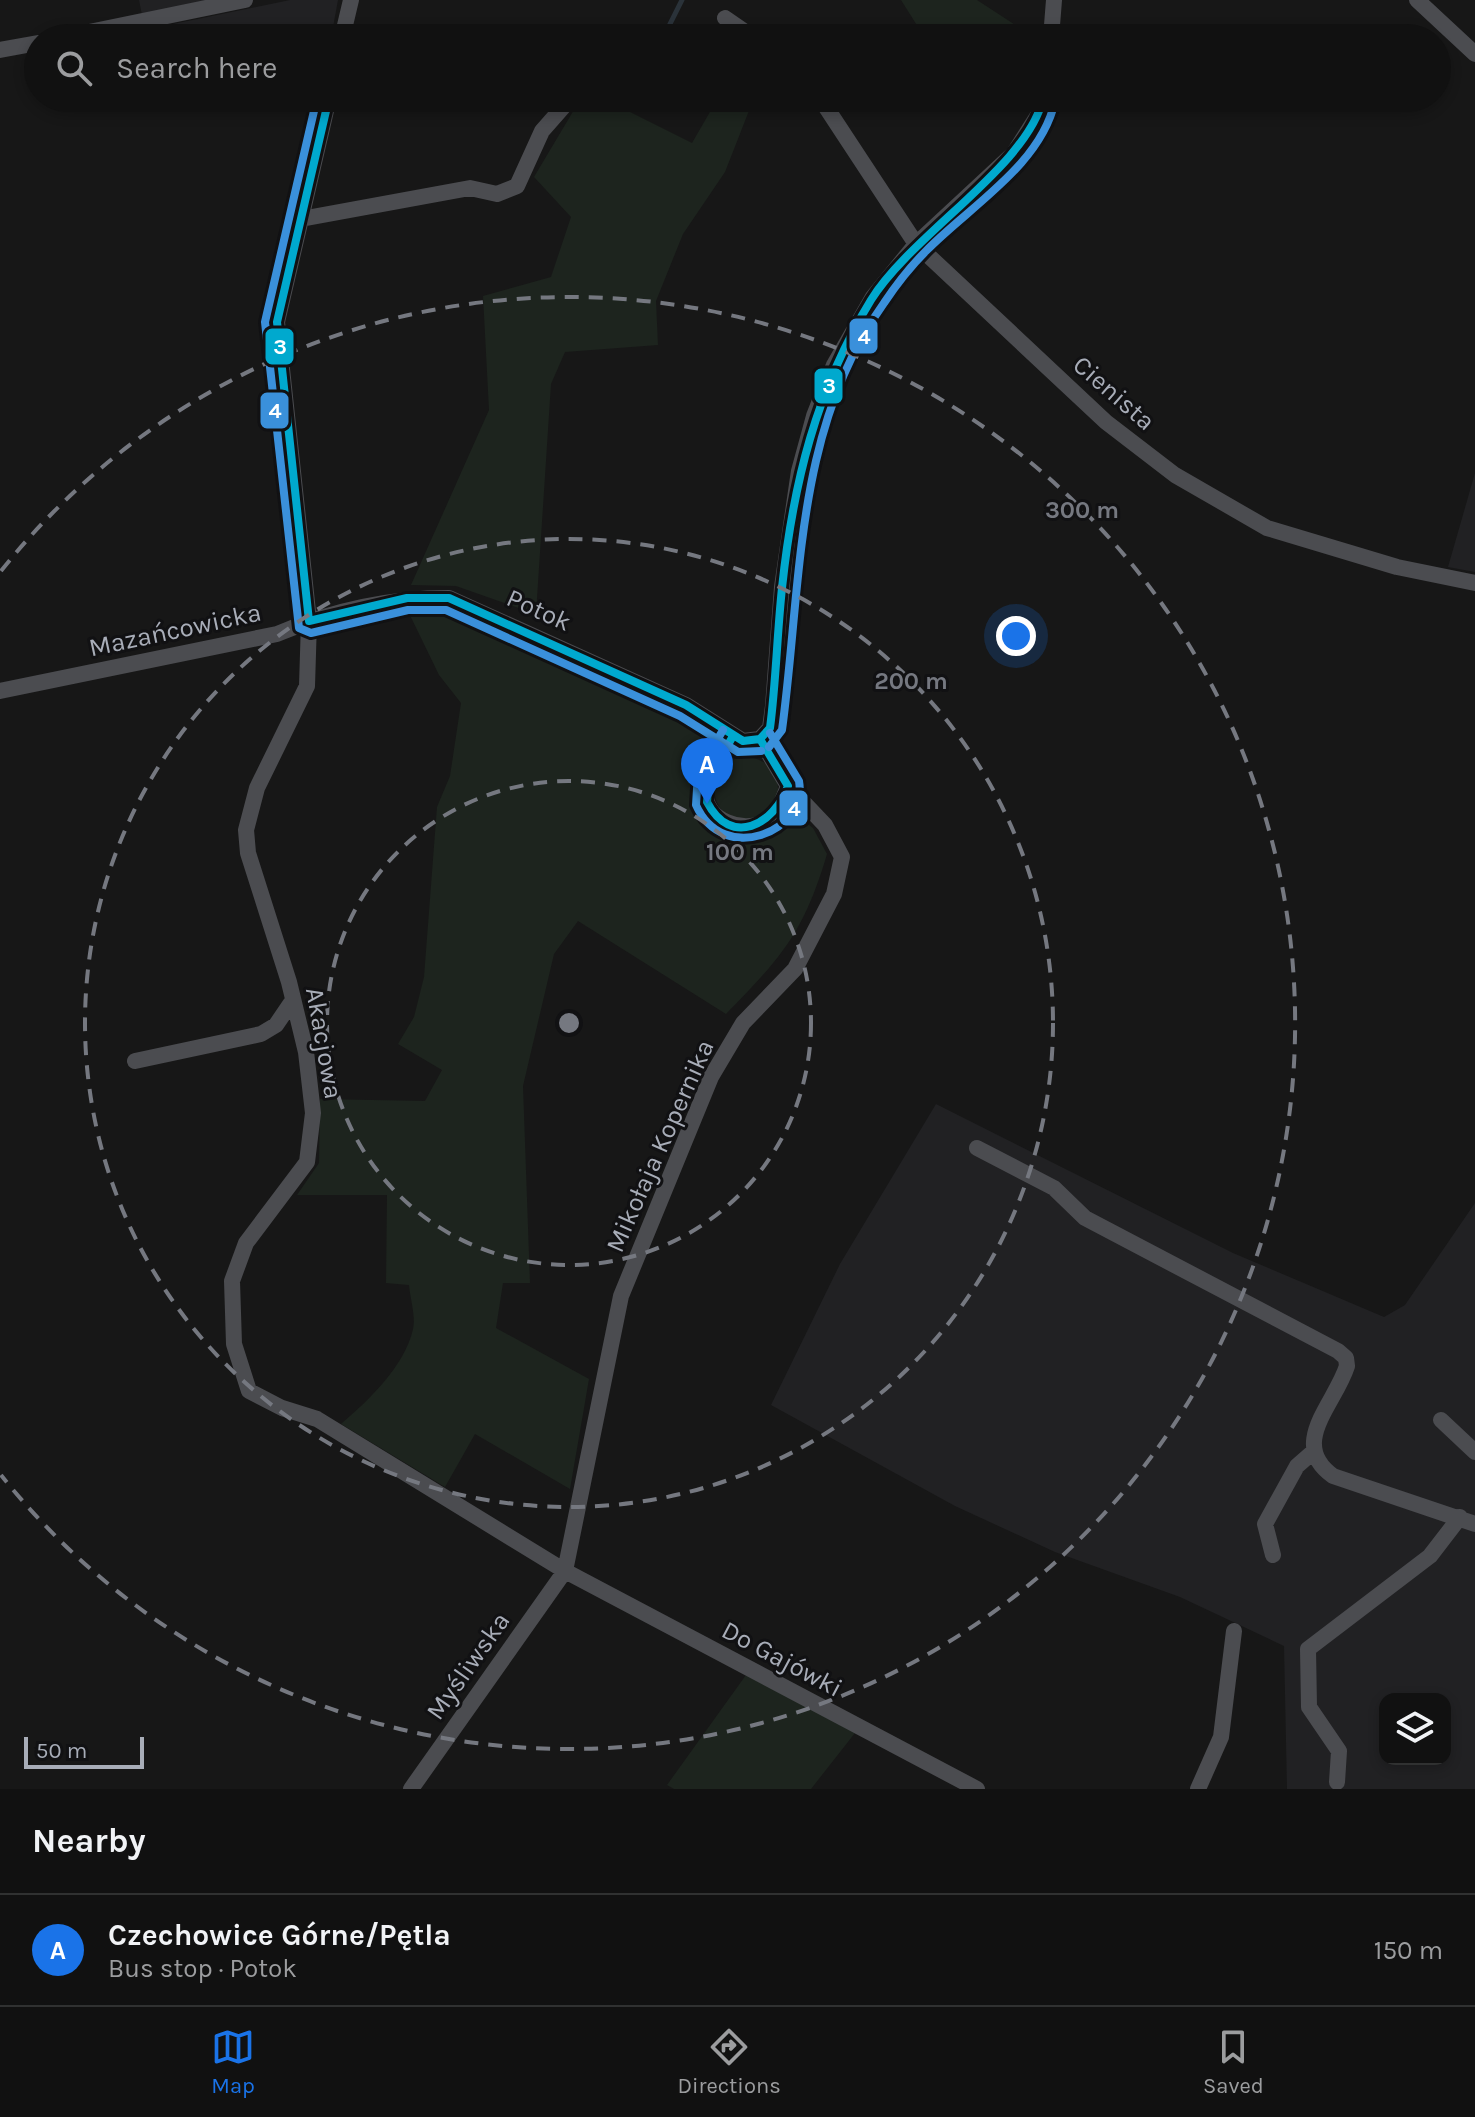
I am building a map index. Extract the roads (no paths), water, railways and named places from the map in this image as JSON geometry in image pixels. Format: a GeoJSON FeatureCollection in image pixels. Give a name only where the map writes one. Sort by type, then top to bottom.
{"type":"FeatureCollection","features":[{"type":"Feature","properties":{"kind":"street"},"geometry":{"type":"LineString","coordinates":[[128,24],[245,0]]}},
{"type":"Feature","properties":{"kind":"street"},"geometry":{"type":"LineString","coordinates":[[345,24],[351,0]]}},
{"type":"Feature","properties":{"kind":"street"},"geometry":{"type":"LineString","coordinates":[[1052,24],[1054,0]]}},
{"type":"Feature","properties":{"kind":"street"},"geometry":{"type":"LineString","coordinates":[[1417,0],[1443,24]]}},
{"type":"Feature","properties":{"kind":"street"},"geometry":{"type":"LineString","coordinates":[[725,18],[734,24]]}},
{"type":"Feature","properties":{"kind":"street"},"geometry":{"type":"LineString","coordinates":[[1451,32],[1475,54]]}},
{"type":"Feature","properties":{"kind":"street"},"geometry":{"type":"LineString","coordinates":[[0,50],[24,46]]}},
{"type":"Feature","properties":{"kind":"street"},"geometry":{"type":"LineString","coordinates":[[309,621],[277,322],[326,112]]}},
{"type":"Feature","properties":{"kind":"street"},"geometry":{"type":"LineString","coordinates":[[301,219],[470,188],[497,194],[517,186],[542,131],[559,112]]}},
{"type":"Feature","properties":{"kind":"street","name":"Cienista"},"geometry":{"type":"LineString","coordinates":[[829,112],[916,244],[1106,422],[1175,475],[1267,528],[1397,567],[1475,583]]}},
{"type":"Feature","properties":{"kind":"street"},"geometry":{"type":"LineString","coordinates":[[760,739],[788,786],[778,809],[763,823],[738,826],[722,821],[707,804],[711,771],[733,736],[743,741],[760,739],[770,728],[799,471],[814,416],[834,365],[873,297],[916,244],[1014,153],[1040,112]]}},
{"type":"Feature","properties":{"kind":"street","name":"Potok"},"geometry":{"type":"LineString","coordinates":[[309,621],[407,598],[449,598],[686,705],[733,736]]}},
{"type":"Feature","properties":{"kind":"street","name":"Mazańcowicka"},"geometry":{"type":"LineString","coordinates":[[0,691],[277,634],[309,621]]}},
{"type":"Feature","properties":{"kind":"street","name":"Akacjowa"},"geometry":{"type":"LineString","coordinates":[[309,621],[307,686],[257,788],[246,830],[248,853],[306,1052],[313,1113],[307,1162],[246,1243],[232,1281],[234,1344],[249,1391],[282,1408],[317,1419],[565,1571]]}},
{"type":"Feature","properties":{"kind":"street","name":"Mikołaja Kopernika"},"geometry":{"type":"LineString","coordinates":[[565,1571],[621,1296],[711,1077],[743,1023],[795,969],[834,894],[842,857],[825,825],[788,786]]}},
{"type":"Feature","properties":{"kind":"street"},"geometry":{"type":"LineString","coordinates":[[135,1061],[261,1034],[276,1025],[293,1000]]}},
{"type":"Feature","properties":{"kind":"street"},"geometry":{"type":"LineString","coordinates":[[977,1148],[1054,1188],[1085,1218],[1338,1351],[1346,1358],[1347,1366],[1314,1434],[1313,1452],[1319,1466],[1333,1476],[1467,1520],[1430,1556],[1308,1649],[1309,1707],[1339,1751],[1337,1782]]}},
{"type":"Feature","properties":{"kind":"street"},"geometry":{"type":"LineString","coordinates":[[1441,1420],[1475,1452]]}},
{"type":"Feature","properties":{"kind":"street"},"geometry":{"type":"LineString","coordinates":[[1273,1555],[1265,1524],[1297,1466],[1313,1452]]}},
{"type":"Feature","properties":{"kind":"street","name":"Myśliwska"},"geometry":{"type":"LineString","coordinates":[[411,1789],[565,1571]]}},
{"type":"Feature","properties":{"kind":"street","name":"Do Gajówki"},"geometry":{"type":"LineString","coordinates":[[565,1571],[977,1789]]}},
{"type":"Feature","properties":{"kind":"street"},"geometry":{"type":"LineString","coordinates":[[1198,1789],[1221,1737],[1234,1631]]}},
{"type":"Feature","properties":{"kind":"waterway"},"geometry":{"type":"LineString","coordinates":[[670,24],[682,0]]}},
{"type":"Feature","properties":{"kind":"place","name":"Czechowice Górne/Pętla"},"geometry":{"type":"Point","coordinates":[707,804]}}]}
